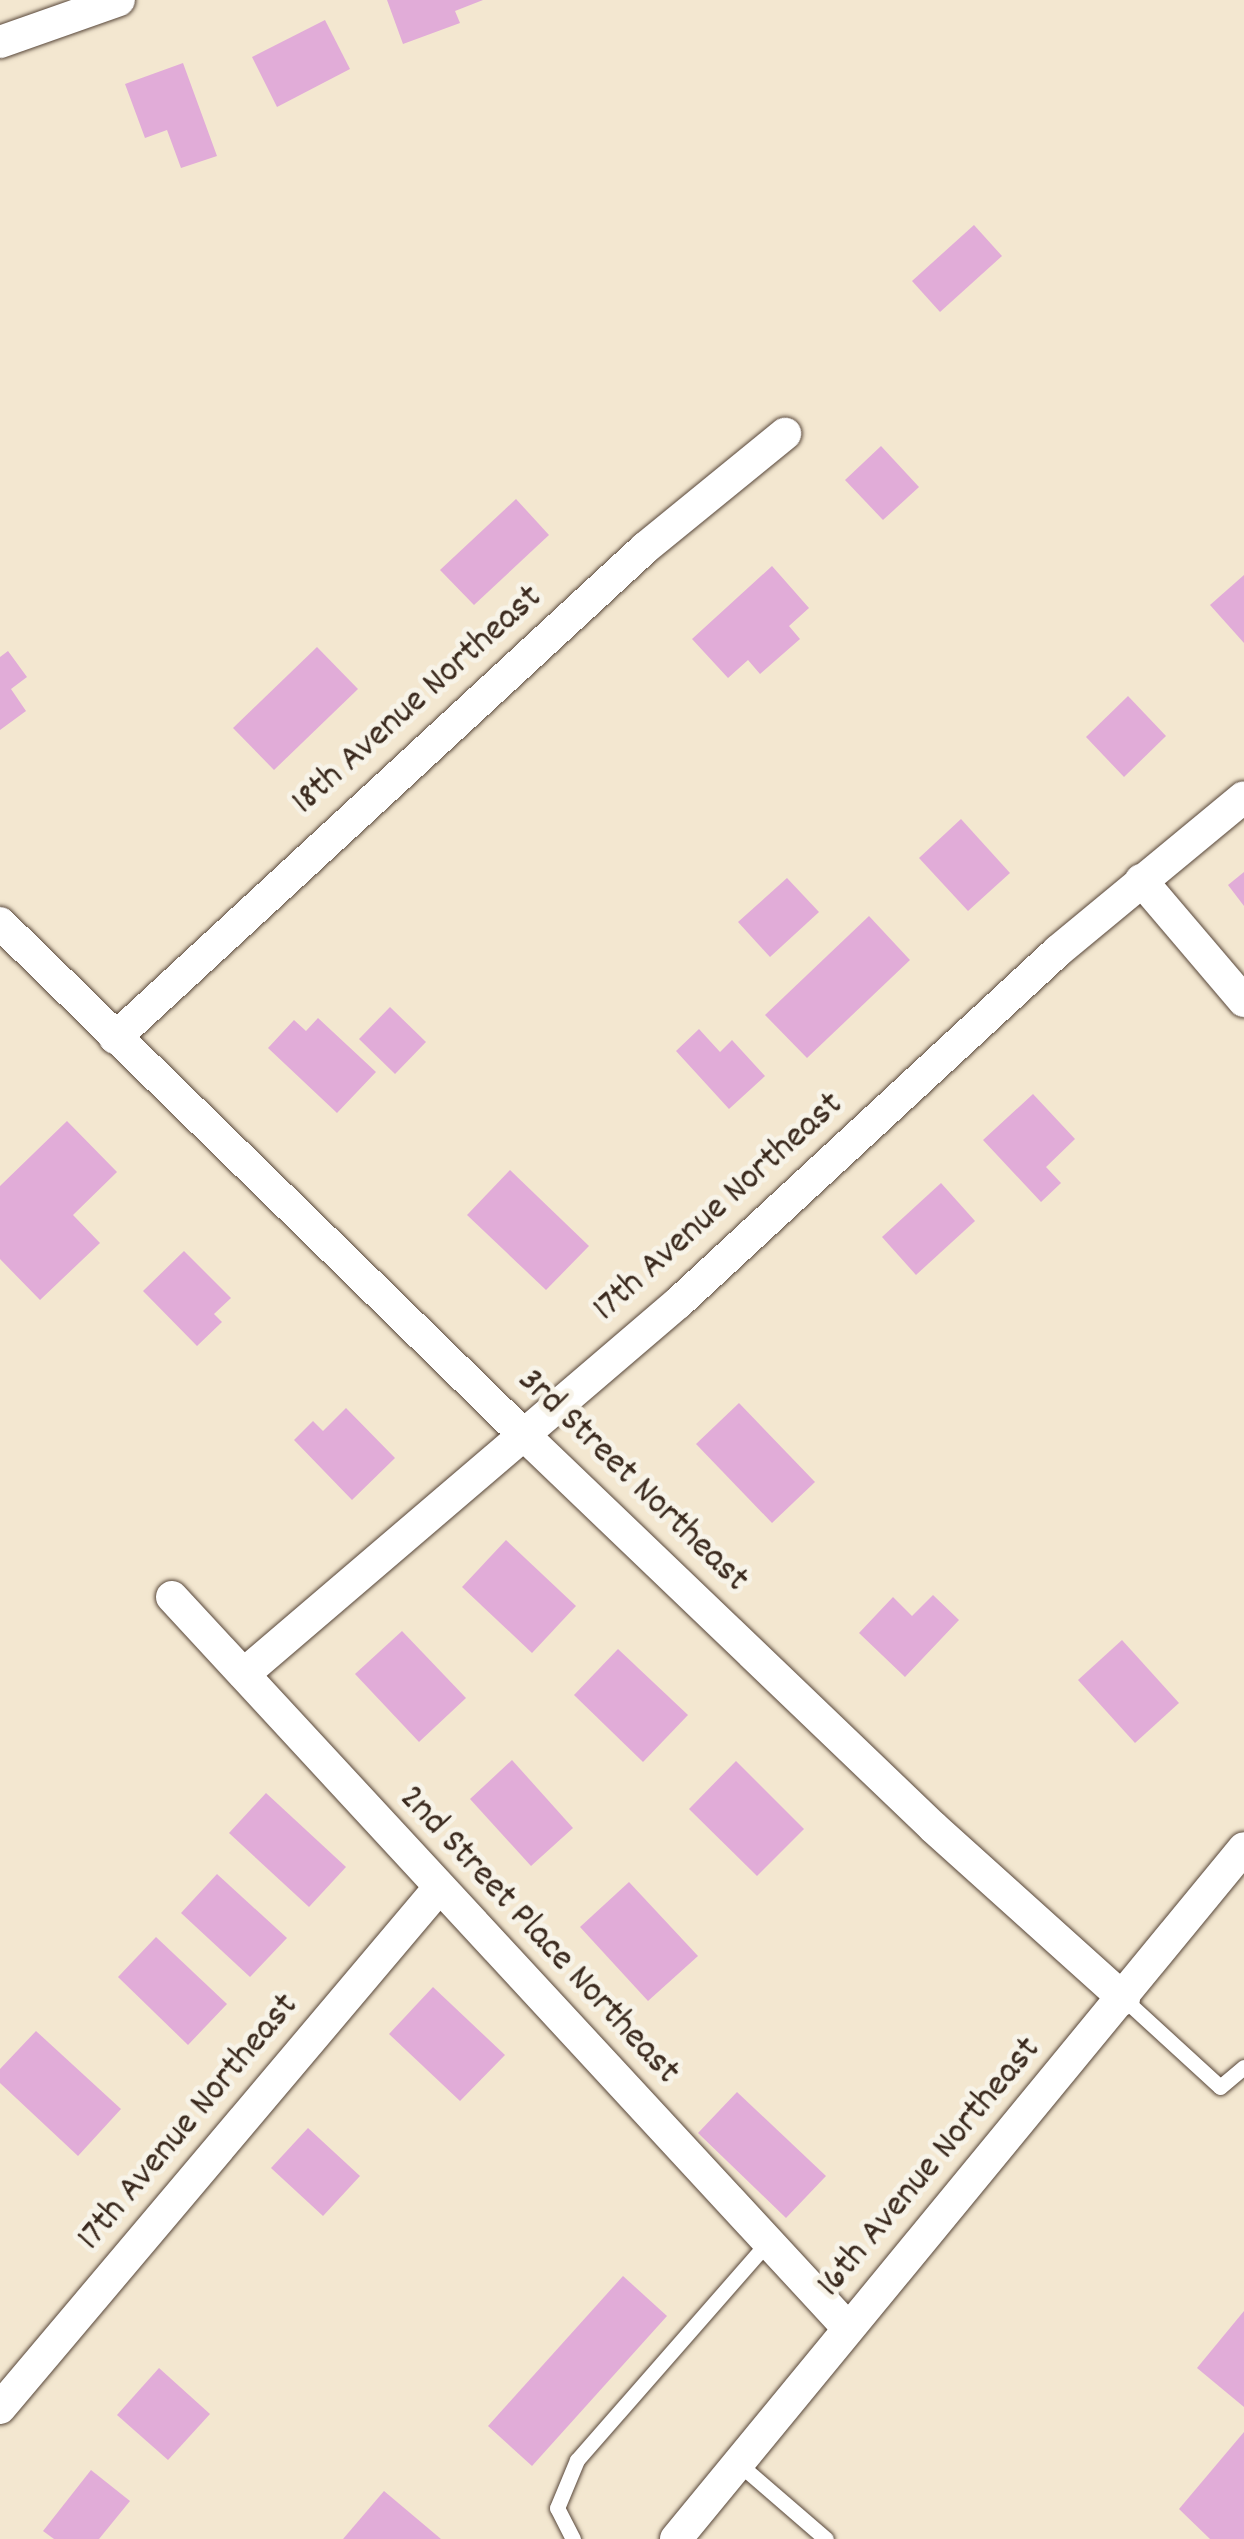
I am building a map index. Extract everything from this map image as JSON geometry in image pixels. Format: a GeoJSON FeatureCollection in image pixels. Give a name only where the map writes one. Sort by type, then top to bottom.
{"type":"FeatureCollection","features":[{"type":"Feature","properties":{"kind":"street"},"geometry":{"type":"LineString","coordinates":[[0,42],[118,0]]}},
{"type":"Feature","properties":{"kind":"street","name":"18th Avenue Northeast"},"geometry":{"type":"LineString","coordinates":[[115,1038],[646,548],[785,434]]}},
{"type":"Feature","properties":{"kind":"street","name":"17th Avenue Northeast"},"geometry":{"type":"LineString","coordinates":[[244,1674],[524,1435],[1141,880],[1244,797]]}},
{"type":"Feature","properties":{"kind":"street"},"geometry":{"type":"LineString","coordinates":[[1141,880],[1244,1001]]}},
{"type":"Feature","properties":{"kind":"street","name":"3rd Street Northeast"},"geometry":{"type":"LineString","coordinates":[[0,923],[524,1435],[933,1827],[1124,2000]]}},
{"type":"Feature","properties":{"kind":"street","name":"2nd Street Place Northeast"},"geometry":{"type":"LineString","coordinates":[[172,1597],[848,2328]]}},
{"type":"Feature","properties":{"kind":"street","name":"16th Avenue Northeast"},"geometry":{"type":"LineString","coordinates":[[676,2539],[1124,2000],[1244,1848]]}},
{"type":"Feature","properties":{"kind":"street","name":"17th Avenue Northeast"},"geometry":{"type":"LineString","coordinates":[[0,2408],[438,1889]]}},
{"type":"Feature","properties":{"kind":"lane","name":"3rd Street Northeast"},"geometry":{"type":"LineString","coordinates":[[1124,2000],[1220,2087],[1244,2066]]}},
{"type":"Feature","properties":{"kind":"lane"},"geometry":{"type":"LineString","coordinates":[[573,2539],[557,2508],[577,2460],[768,2242]]}},
{"type":"Feature","properties":{"kind":"lane"},"geometry":{"type":"LineString","coordinates":[[738,2463],[826,2539]]}},
{"type":"Feature","properties":{"kind":"building"},"geometry":{"type":"Polygon","coordinates":[[[387,0],[483,0],[455,11],[460,23],[403,44],[387,0]]]}},
{"type":"Feature","properties":{"kind":"building"},"geometry":{"type":"Polygon","coordinates":[[[325,20],[350,69],[277,107],[252,57],[325,20]]]}},
{"type":"Feature","properties":{"kind":"building"},"geometry":{"type":"Polygon","coordinates":[[[183,63],[217,156],[181,168],[167,130],[145,138],[125,84],[183,63]]]}},
{"type":"Feature","properties":{"kind":"building"},"geometry":{"type":"Polygon","coordinates":[[[974,225],[1002,256],[940,312],[912,281],[974,225]]]}},
{"type":"Feature","properties":{"kind":"building"},"geometry":{"type":"Polygon","coordinates":[[[881,446],[919,487],[883,520],[845,480],[881,446]]]}},
{"type":"Feature","properties":{"kind":"building"},"geometry":{"type":"Polygon","coordinates":[[[516,499],[549,535],[474,605],[440,570],[516,499]]]}},
{"type":"Feature","properties":{"kind":"building"},"geometry":{"type":"Polygon","coordinates":[[[772,566],[809,608],[789,626],[800,639],[760,674],[748,660],[728,678],[692,639],[772,566]]]}},
{"type":"Feature","properties":{"kind":"building"},"geometry":{"type":"Polygon","coordinates":[[[1244,575],[1244,643],[1210,605],[1244,575]]]}},
{"type":"Feature","properties":{"kind":"building"},"geometry":{"type":"Polygon","coordinates":[[[317,647],[358,689],[274,770],[233,728],[317,647]]]}},
{"type":"Feature","properties":{"kind":"building"},"geometry":{"type":"Polygon","coordinates":[[[8,651],[27,677],[11,689],[26,711],[0,730],[0,657],[8,651]]]}},
{"type":"Feature","properties":{"kind":"building"},"geometry":{"type":"Polygon","coordinates":[[[1128,696],[1166,736],[1124,777],[1086,737],[1128,696]]]}},
{"type":"Feature","properties":{"kind":"building"},"geometry":{"type":"Polygon","coordinates":[[[961,819],[1010,873],[968,911],[919,858],[961,819]]]}},
{"type":"Feature","properties":{"kind":"building"},"geometry":{"type":"Polygon","coordinates":[[[1244,872],[1244,906],[1228,885],[1244,872]]]}},
{"type":"Feature","properties":{"kind":"building"},"geometry":{"type":"Polygon","coordinates":[[[787,878],[819,912],[770,957],[738,922],[787,878]]]}},
{"type":"Feature","properties":{"kind":"building"},"geometry":{"type":"Polygon","coordinates":[[[869,916],[910,960],[807,1058],[765,1015],[869,916]]]}},
{"type":"Feature","properties":{"kind":"building"},"geometry":{"type":"Polygon","coordinates":[[[390,1007],[426,1042],[395,1074],[359,1039],[390,1007]]]}},
{"type":"Feature","properties":{"kind":"building"},"geometry":{"type":"Polygon","coordinates":[[[318,1018],[376,1072],[337,1113],[268,1048],[294,1020],[306,1031],[318,1018]]]}},
{"type":"Feature","properties":{"kind":"building"},"geometry":{"type":"Polygon","coordinates":[[[699,1029],[720,1052],[732,1040],[765,1076],[729,1109],[676,1051],[699,1029]]]}},
{"type":"Feature","properties":{"kind":"building"},"geometry":{"type":"Polygon","coordinates":[[[1033,1094],[1075,1139],[1046,1167],[1061,1183],[1041,1202],[983,1140],[1033,1094]]]}},
{"type":"Feature","properties":{"kind":"building"},"geometry":{"type":"Polygon","coordinates":[[[67,1121],[117,1172],[73,1215],[100,1243],[40,1300],[0,1259],[0,1186],[67,1121]]]}},
{"type":"Feature","properties":{"kind":"building"},"geometry":{"type":"Polygon","coordinates":[[[510,1170],[589,1246],[546,1290],[467,1215],[510,1170]]]}},
{"type":"Feature","properties":{"kind":"building"},"geometry":{"type":"Polygon","coordinates":[[[941,1183],[975,1221],[916,1275],[882,1237],[941,1183]]]}},
{"type":"Feature","properties":{"kind":"building"},"geometry":{"type":"Polygon","coordinates":[[[184,1251],[231,1298],[214,1314],[222,1322],[197,1346],[143,1291],[184,1251]]]}},
{"type":"Feature","properties":{"kind":"building"},"geometry":{"type":"Polygon","coordinates":[[[739,1403],[815,1482],[772,1523],[696,1444],[739,1403]]]}},
{"type":"Feature","properties":{"kind":"building"},"geometry":{"type":"Polygon","coordinates":[[[346,1408],[395,1458],[352,1500],[294,1440],[313,1421],[323,1431],[346,1408]]]}},
{"type":"Feature","properties":{"kind":"building"},"geometry":{"type":"Polygon","coordinates":[[[506,1540],[576,1606],[532,1653],[462,1587],[506,1540]]]}},
{"type":"Feature","properties":{"kind":"building"},"geometry":{"type":"Polygon","coordinates":[[[933,1595],[959,1620],[905,1677],[859,1633],[893,1597],[912,1616],[933,1595]]]}},
{"type":"Feature","properties":{"kind":"building"},"geometry":{"type":"Polygon","coordinates":[[[402,1631],[466,1698],[419,1742],[355,1674],[402,1631]]]}},
{"type":"Feature","properties":{"kind":"building"},"geometry":{"type":"Polygon","coordinates":[[[1122,1640],[1179,1703],[1135,1743],[1078,1680],[1122,1640]]]}},
{"type":"Feature","properties":{"kind":"building"},"geometry":{"type":"Polygon","coordinates":[[[618,1649],[688,1715],[643,1762],[574,1695],[618,1649]]]}},
{"type":"Feature","properties":{"kind":"building"},"geometry":{"type":"Polygon","coordinates":[[[512,1760],[573,1828],[531,1866],[470,1799],[512,1760]]]}},
{"type":"Feature","properties":{"kind":"building"},"geometry":{"type":"Polygon","coordinates":[[[736,1761],[804,1829],[757,1876],[689,1809],[736,1761]]]}},
{"type":"Feature","properties":{"kind":"building"},"geometry":{"type":"Polygon","coordinates":[[[266,1793],[346,1867],[309,1907],[229,1833],[266,1793]]]}},
{"type":"Feature","properties":{"kind":"building"},"geometry":{"type":"Polygon","coordinates":[[[217,1874],[287,1938],[250,1977],[181,1913],[217,1874]]]}},
{"type":"Feature","properties":{"kind":"building"},"geometry":{"type":"Polygon","coordinates":[[[629,1882],[698,1956],[648,2001],[580,1927],[629,1882]]]}},
{"type":"Feature","properties":{"kind":"building"},"geometry":{"type":"Polygon","coordinates":[[[156,1937],[227,2004],[188,2045],[118,1977],[156,1937]]]}},
{"type":"Feature","properties":{"kind":"building"},"geometry":{"type":"Polygon","coordinates":[[[433,1987],[505,2055],[460,2101],[389,2034],[433,1987]]]}},
{"type":"Feature","properties":{"kind":"building"},"geometry":{"type":"Polygon","coordinates":[[[36,2031],[121,2109],[78,2156],[0,2083],[0,2069],[36,2031]]]}},
{"type":"Feature","properties":{"kind":"building"},"geometry":{"type":"Polygon","coordinates":[[[737,2092],[826,2176],[786,2218],[698,2133],[737,2092]]]}},
{"type":"Feature","properties":{"kind":"building"},"geometry":{"type":"Polygon","coordinates":[[[308,2128],[360,2176],[323,2216],[271,2168],[308,2128]]]}},
{"type":"Feature","properties":{"kind":"building"},"geometry":{"type":"Polygon","coordinates":[[[623,2276],[667,2316],[532,2466],[488,2426],[623,2276]]]}},
{"type":"Feature","properties":{"kind":"building"},"geometry":{"type":"Polygon","coordinates":[[[1244,2311],[1244,2407],[1197,2368],[1244,2311]]]}},
{"type":"Feature","properties":{"kind":"building"},"geometry":{"type":"Polygon","coordinates":[[[159,2368],[210,2414],[168,2460],[117,2415],[159,2368]]]}},
{"type":"Feature","properties":{"kind":"building"},"geometry":{"type":"Polygon","coordinates":[[[1244,2432],[1244,2539],[1210,2539],[1179,2509],[1244,2432]]]}},
{"type":"Feature","properties":{"kind":"building"},"geometry":{"type":"Polygon","coordinates":[[[91,2470],[130,2501],[99,2539],[54,2539],[43,2531],[91,2470]]]}},
{"type":"Feature","properties":{"kind":"building"},"geometry":{"type":"Polygon","coordinates":[[[384,2491],[441,2539],[343,2539],[384,2491]]]}}]}
